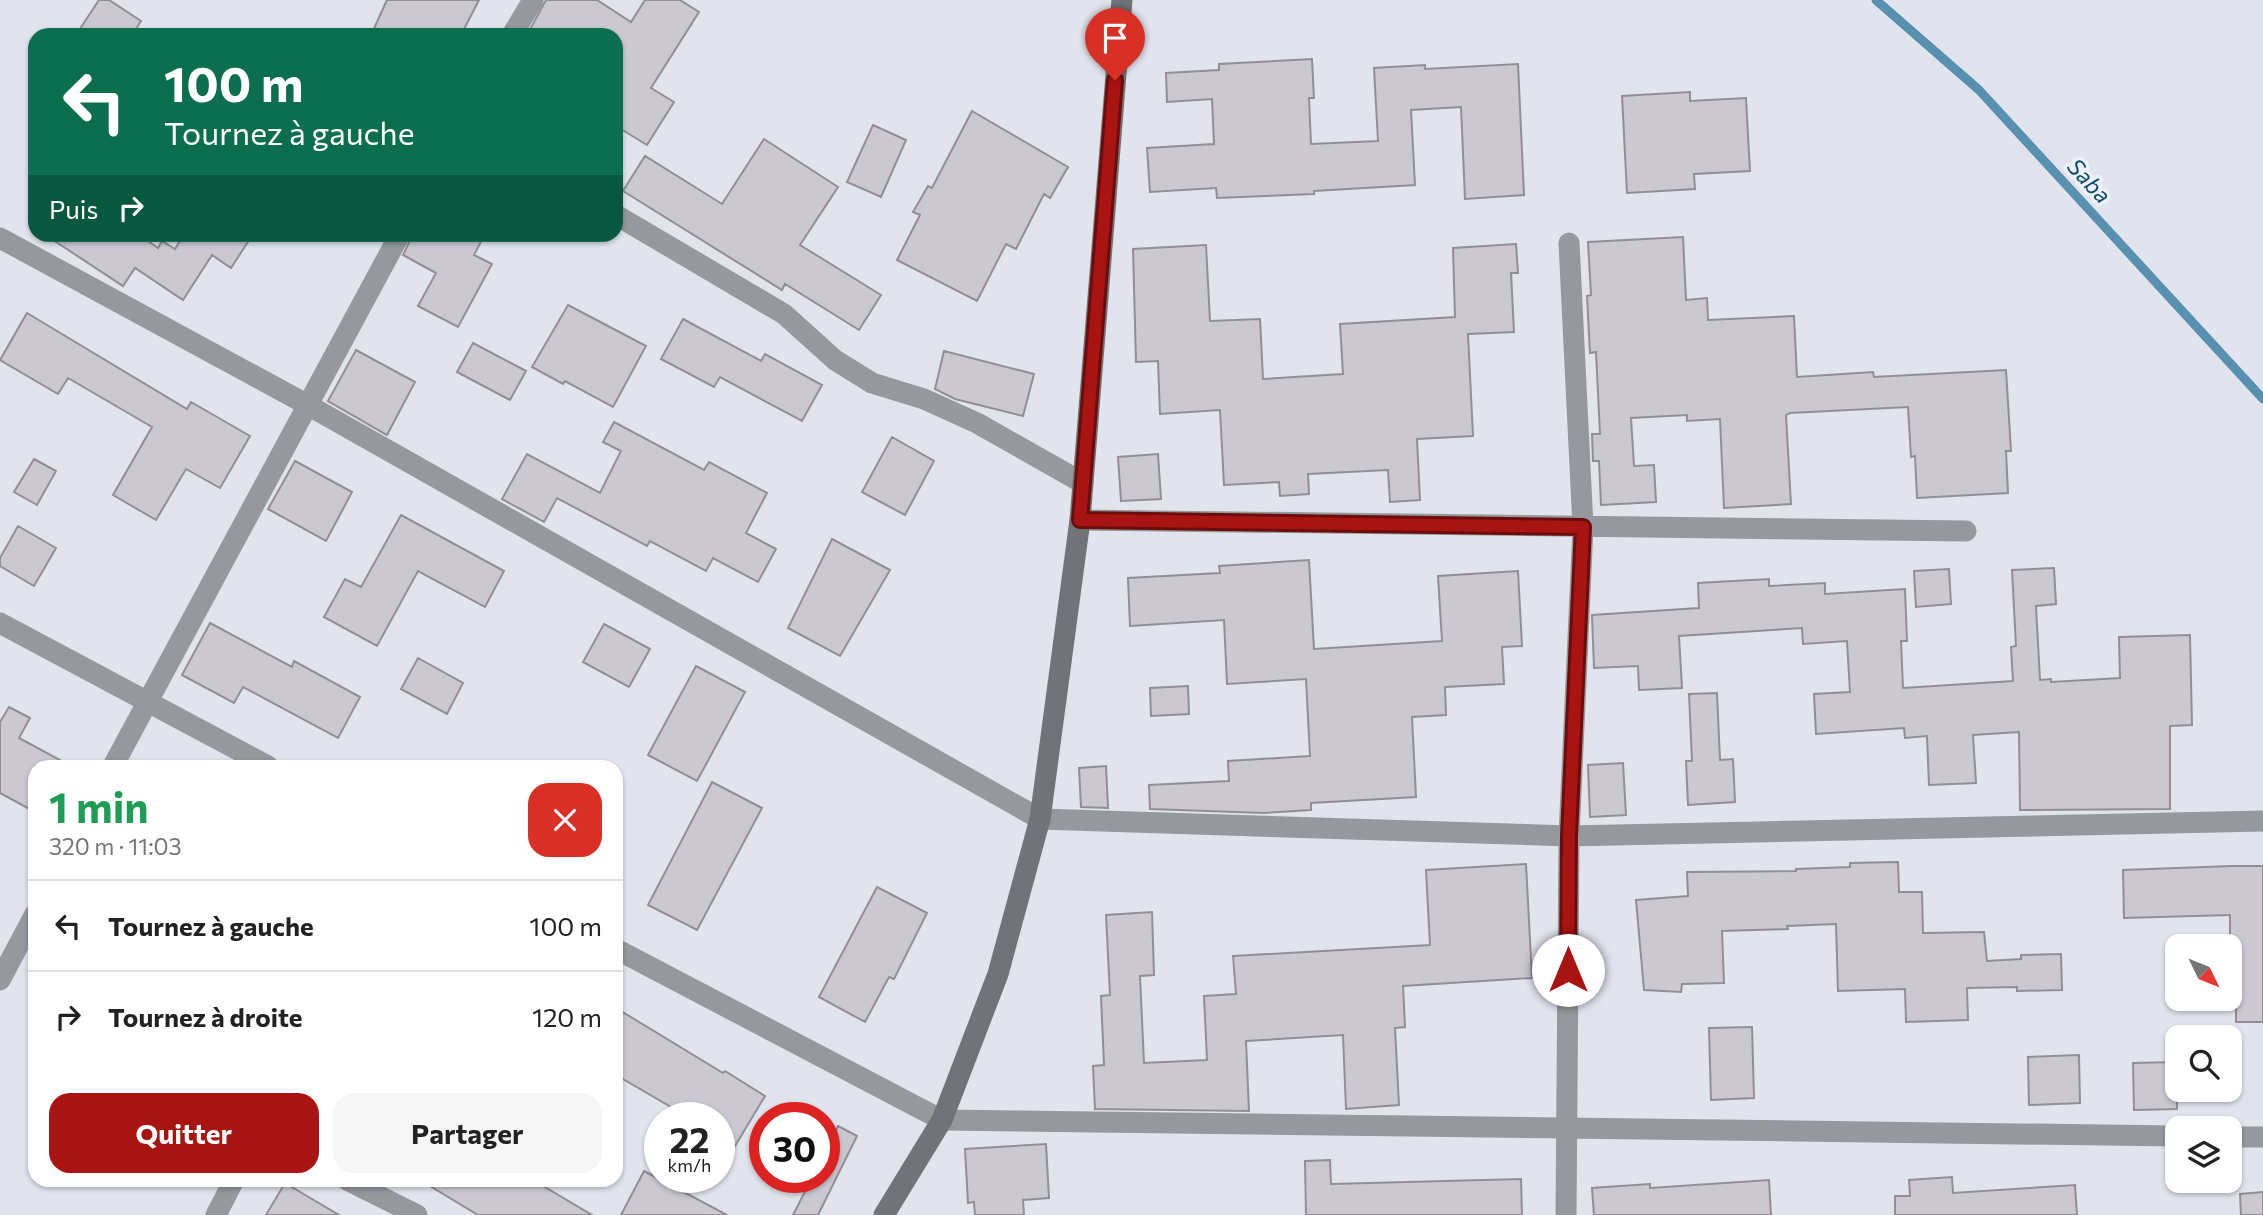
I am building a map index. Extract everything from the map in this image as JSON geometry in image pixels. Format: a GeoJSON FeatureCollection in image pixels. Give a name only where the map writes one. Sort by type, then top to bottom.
{"type":"FeatureCollection","features":[{"type":"Feature","properties":{"kind":"street"},"geometry":{"type":"LineString","coordinates":[[516,28],[533,0]]}},
{"type":"Feature","properties":{"kind":"street"},"geometry":{"type":"LineString","coordinates":[[884,1215],[942,1120],[998,974],[1040,819],[1080,520],[1122,0]]}},
{"type":"Feature","properties":{"kind":"street"},"geometry":{"type":"LineString","coordinates":[[623,219],[784,314],[835,360],[872,383],[924,399],[977,423],[1083,483]]}},
{"type":"Feature","properties":{"kind":"street"},"geometry":{"type":"LineString","coordinates":[[0,238],[306,404],[1040,819],[1569,836],[2263,821]]}},
{"type":"Feature","properties":{"kind":"street"},"geometry":{"type":"LineString","coordinates":[[116,760],[396,242]]}},
{"type":"Feature","properties":{"kind":"street"},"geometry":{"type":"LineString","coordinates":[[1566,1215],[1569,836],[1583,527],[1569,243]]}},
{"type":"Feature","properties":{"kind":"street"},"geometry":{"type":"LineString","coordinates":[[1080,520],[1966,531]]}},
{"type":"Feature","properties":{"kind":"street"},"geometry":{"type":"LineString","coordinates":[[0,623],[257,760]]}},
{"type":"Feature","properties":{"kind":"street"},"geometry":{"type":"LineString","coordinates":[[0,980],[28,927]]}},
{"type":"Feature","properties":{"kind":"street"},"geometry":{"type":"LineString","coordinates":[[623,953],[942,1120],[2165,1136]]}},
{"type":"Feature","properties":{"kind":"street"},"geometry":{"type":"LineString","coordinates":[[2242,1137],[2263,1137]]}},
{"type":"Feature","properties":{"kind":"street"},"geometry":{"type":"LineString","coordinates":[[216,1215],[230,1187]]}},
{"type":"Feature","properties":{"kind":"street"},"geometry":{"type":"LineString","coordinates":[[361,1187],[417,1215]]}},
{"type":"Feature","properties":{"kind":"building"},"geometry":{"type":"Polygon","coordinates":[[[99,0],[109,0],[141,21],[136,28],[81,28],[99,0]]]}},
{"type":"Feature","properties":{"kind":"building"},"geometry":{"type":"Polygon","coordinates":[[[387,0],[479,0],[465,28],[374,28],[387,0]]]}},
{"type":"Feature","properties":{"kind":"building"},"geometry":{"type":"Polygon","coordinates":[[[546,0],[597,0],[631,22],[645,0],[680,0],[699,12],[651,88],[674,102],[647,145],[623,130],[623,28],[531,28],[546,0]]]}},
{"type":"Feature","properties":{"kind":"building"},"geometry":{"type":"Polygon","coordinates":[[[1312,59],[1314,98],[1309,98],[1311,144],[1378,141],[1374,68],[1425,65],[1425,69],[1518,64],[1524,195],[1465,199],[1461,107],[1411,110],[1415,185],[1314,191],[1314,194],[1217,198],[1216,188],[1150,192],[1147,148],[1214,144],[1212,99],[1167,102],[1166,73],[1219,70],[1219,64],[1312,59]]]}},
{"type":"Feature","properties":{"kind":"building"},"geometry":{"type":"Polygon","coordinates":[[[1690,92],[1690,101],[1746,98],[1750,171],[1694,174],[1695,189],[1627,193],[1622,96],[1690,92]]]}},
{"type":"Feature","properties":{"kind":"building"},"geometry":{"type":"Polygon","coordinates":[[[972,111],[1068,167],[1050,198],[1044,194],[1016,249],[1006,244],[977,301],[897,260],[920,215],[913,212],[928,186],[932,188],[972,111]]]}},
{"type":"Feature","properties":{"kind":"building"},"geometry":{"type":"Polygon","coordinates":[[[873,125],[906,140],[881,197],[847,182],[873,125]]]}},
{"type":"Feature","properties":{"kind":"building"},"geometry":{"type":"Polygon","coordinates":[[[764,139],[838,187],[800,245],[881,295],[859,330],[785,284],[782,290],[623,191],[645,156],[722,204],[764,139]]]}},
{"type":"Feature","properties":{"kind":"building"},"geometry":{"type":"Polygon","coordinates":[[[1683,237],[1686,300],[1707,298],[1708,320],[1794,316],[1797,377],[1873,372],[1874,377],[2006,370],[2011,451],[2006,451],[2008,493],[1917,498],[1915,456],[1911,457],[1908,407],[1786,415],[1791,504],[1724,508],[1720,419],[1687,421],[1687,415],[1631,418],[1634,466],[1654,465],[1656,502],[1601,505],[1599,461],[1593,461],[1592,434],[1600,434],[1596,352],[1590,353],[1588,242],[1683,237]]]}},
{"type":"Feature","properties":{"kind":"building"},"geometry":{"type":"Polygon","coordinates":[[[56,242],[149,242],[158,248],[164,242],[175,249],[179,242],[248,242],[231,268],[212,255],[183,300],[135,268],[123,286],[56,242]]]}},
{"type":"Feature","properties":{"kind":"building"},"geometry":{"type":"Polygon","coordinates":[[[409,242],[481,242],[474,255],[492,264],[458,327],[418,306],[436,273],[403,255],[409,242]]]}},
{"type":"Feature","properties":{"kind":"building"},"geometry":{"type":"Polygon","coordinates":[[[1516,244],[1518,273],[1511,273],[1514,332],[1468,334],[1473,436],[1417,439],[1420,500],[1390,502],[1388,470],[1308,474],[1309,494],[1280,496],[1279,482],[1224,485],[1220,410],[1160,414],[1158,361],[1136,362],[1133,249],[1206,245],[1210,321],[1260,319],[1263,379],[1343,374],[1340,324],[1455,317],[1453,248],[1516,244]]]}},
{"type":"Feature","properties":{"kind":"building"},"geometry":{"type":"Polygon","coordinates":[[[568,305],[646,346],[613,407],[532,367],[568,305]]]}},
{"type":"Feature","properties":{"kind":"building"},"geometry":{"type":"Polygon","coordinates":[[[27,313],[187,409],[191,402],[250,436],[220,488],[186,469],[156,520],[113,495],[152,427],[68,378],[58,394],[0,360],[27,313]]]}},
{"type":"Feature","properties":{"kind":"building"},"geometry":{"type":"Polygon","coordinates":[[[683,319],[761,361],[765,354],[822,385],[802,421],[720,377],[714,387],[661,359],[683,319]]]}},
{"type":"Feature","properties":{"kind":"building"},"geometry":{"type":"Polygon","coordinates":[[[473,343],[526,371],[510,400],[457,372],[473,343]]]}},
{"type":"Feature","properties":{"kind":"building"},"geometry":{"type":"Polygon","coordinates":[[[356,350],[415,382],[387,435],[328,401],[356,350]]]}},
{"type":"Feature","properties":{"kind":"building"},"geometry":{"type":"Polygon","coordinates":[[[944,351],[1034,374],[1023,416],[955,399],[935,389],[944,351]]]}},
{"type":"Feature","properties":{"kind":"building"},"geometry":{"type":"Polygon","coordinates":[[[614,422],[704,470],[709,462],[767,493],[746,533],[776,549],[758,582],[713,558],[706,571],[650,541],[647,546],[557,498],[544,522],[502,499],[527,454],[600,493],[621,451],[603,442],[614,422]]]}},
{"type":"Feature","properties":{"kind":"building"},"geometry":{"type":"Polygon","coordinates":[[[892,437],[934,461],[905,515],[862,492],[892,437]]]}},
{"type":"Feature","properties":{"kind":"building"},"geometry":{"type":"Polygon","coordinates":[[[1158,454],[1161,499],[1121,501],[1118,457],[1158,454]]]}},
{"type":"Feature","properties":{"kind":"building"},"geometry":{"type":"Polygon","coordinates":[[[34,459],[56,471],[37,505],[14,492],[34,459]]]}},
{"type":"Feature","properties":{"kind":"building"},"geometry":{"type":"Polygon","coordinates":[[[295,461],[352,492],[326,541],[268,509],[295,461]]]}},
{"type":"Feature","properties":{"kind":"building"},"geometry":{"type":"Polygon","coordinates":[[[401,515],[504,571],[485,607],[418,571],[377,646],[324,617],[345,579],[361,587],[401,515]]]}},
{"type":"Feature","properties":{"kind":"building"},"geometry":{"type":"Polygon","coordinates":[[[18,526],[56,548],[34,586],[0,566],[0,558],[18,526]]]}},
{"type":"Feature","properties":{"kind":"building"},"geometry":{"type":"Polygon","coordinates":[[[832,539],[890,570],[840,656],[788,628],[832,539]]]}},
{"type":"Feature","properties":{"kind":"building"},"geometry":{"type":"Polygon","coordinates":[[[1309,560],[1314,649],[1442,641],[1438,576],[1518,571],[1522,646],[1502,647],[1504,684],[1445,687],[1446,715],[1412,717],[1416,797],[1311,803],[1311,810],[1264,813],[1150,809],[1149,785],[1229,781],[1228,761],[1310,756],[1306,679],[1227,684],[1224,620],[1130,626],[1128,578],[1220,573],[1219,566],[1309,560]]]}},
{"type":"Feature","properties":{"kind":"building"},"geometry":{"type":"Polygon","coordinates":[[[2054,568],[2056,604],[2036,606],[2040,680],[2051,679],[2051,682],[2120,678],[2119,637],[2190,635],[2192,725],[2170,726],[2170,809],[2020,810],[2019,732],[1973,735],[1976,783],[1929,785],[1927,736],[1905,738],[1904,728],[1816,734],[1814,694],[1850,692],[1847,641],[1803,644],[1802,628],[1679,636],[1682,688],[1639,690],[1638,666],[1594,668],[1592,615],[1699,608],[1698,583],[1769,579],[1769,586],[1825,583],[1825,594],[1905,589],[1907,641],[1901,641],[1903,688],[2013,681],[2011,647],[2016,646],[2012,570],[2054,568]]]}},
{"type":"Feature","properties":{"kind":"building"},"geometry":{"type":"Polygon","coordinates":[[[1949,569],[1951,604],[1916,607],[1914,571],[1949,569]]]}},
{"type":"Feature","properties":{"kind":"building"},"geometry":{"type":"Polygon","coordinates":[[[210,623],[292,667],[294,661],[360,697],[338,738],[243,687],[234,703],[182,675],[210,623]]]}},
{"type":"Feature","properties":{"kind":"building"},"geometry":{"type":"Polygon","coordinates":[[[604,624],[650,649],[629,687],[583,662],[604,624]]]}},
{"type":"Feature","properties":{"kind":"building"},"geometry":{"type":"Polygon","coordinates":[[[418,658],[463,683],[447,714],[401,689],[418,658]]]}},
{"type":"Feature","properties":{"kind":"building"},"geometry":{"type":"Polygon","coordinates":[[[696,666],[745,692],[697,781],[648,755],[696,666]]]}},
{"type":"Feature","properties":{"kind":"building"},"geometry":{"type":"Polygon","coordinates":[[[1188,686],[1189,714],[1151,716],[1150,688],[1188,686]]]}},
{"type":"Feature","properties":{"kind":"building"},"geometry":{"type":"Polygon","coordinates":[[[1717,693],[1720,760],[1733,759],[1735,802],[1688,805],[1686,761],[1692,761],[1689,694],[1717,693]]]}},
{"type":"Feature","properties":{"kind":"building"},"geometry":{"type":"Polygon","coordinates":[[[9,707],[30,718],[19,738],[60,760],[28,760],[28,808],[0,793],[0,722],[9,707]]]}},
{"type":"Feature","properties":{"kind":"building"},"geometry":{"type":"Polygon","coordinates":[[[1623,763],[1626,815],[1590,817],[1588,765],[1623,763]]]}},
{"type":"Feature","properties":{"kind":"building"},"geometry":{"type":"Polygon","coordinates":[[[1106,766],[1108,808],[1081,807],[1079,768],[1106,766]]]}},
{"type":"Feature","properties":{"kind":"building"},"geometry":{"type":"Polygon","coordinates":[[[712,782],[762,808],[697,930],[648,905],[712,782]]]}},
{"type":"Feature","properties":{"kind":"building"},"geometry":{"type":"Polygon","coordinates":[[[1898,862],[1899,892],[1922,892],[1923,933],[1984,932],[1987,961],[2021,959],[2021,955],[2061,954],[2062,990],[1967,988],[1968,1020],[1906,1022],[1905,989],[1838,991],[1836,924],[1722,931],[1724,983],[1682,984],[1681,992],[1644,990],[1636,900],[1688,896],[1687,872],[1796,871],[1850,867],[1850,863],[1898,862]]]}},
{"type":"Feature","properties":{"kind":"building"},"geometry":{"type":"Polygon","coordinates":[[[1526,864],[1532,978],[1403,986],[1405,1027],[1395,1028],[1399,1105],[1346,1109],[1343,1035],[1246,1041],[1249,1111],[1095,1109],[1093,1066],[1104,1065],[1101,996],[1110,995],[1106,915],[1152,912],[1154,975],[1140,976],[1144,1063],[1207,1060],[1204,996],[1236,994],[1233,956],[1430,945],[1426,870],[1526,864]]]}},
{"type":"Feature","properties":{"kind":"building"},"geometry":{"type":"Polygon","coordinates":[[[2263,866],[2263,1022],[2236,1022],[2236,1012],[2242,1012],[2242,934],[2230,934],[2230,915],[2124,918],[2123,870],[2263,866]]]}},
{"type":"Feature","properties":{"kind":"building"},"geometry":{"type":"Polygon","coordinates":[[[877,887],[927,913],[894,979],[889,977],[865,1022],[819,997],[877,887]]]}},
{"type":"Feature","properties":{"kind":"building"},"geometry":{"type":"Polygon","coordinates":[[[623,1012],[765,1096],[761,1102],[749,1102],[749,1123],[735,1146],[735,1102],[662,1102],[623,1079],[623,1012]]]}},
{"type":"Feature","properties":{"kind":"building"},"geometry":{"type":"Polygon","coordinates":[[[1752,1027],[1754,1098],[1711,1100],[1709,1028],[1752,1027]]]}},
{"type":"Feature","properties":{"kind":"building"},"geometry":{"type":"Polygon","coordinates":[[[2079,1055],[2080,1103],[2029,1105],[2028,1057],[2079,1055]]]}},
{"type":"Feature","properties":{"kind":"building"},"geometry":{"type":"Polygon","coordinates":[[[2165,1062],[2165,1102],[2177,1102],[2177,1109],[2134,1110],[2133,1063],[2165,1062]]]}},
{"type":"Feature","properties":{"kind":"building"},"geometry":{"type":"Polygon","coordinates":[[[840,1127],[857,1136],[840,1170],[840,1127]]]}},
{"type":"Feature","properties":{"kind":"building"},"geometry":{"type":"Polygon","coordinates":[[[1046,1144],[1049,1198],[1023,1200],[1024,1215],[975,1215],[974,1202],[968,1203],[965,1149],[1046,1144]]]}},
{"type":"Feature","properties":{"kind":"building"},"geometry":{"type":"Polygon","coordinates":[[[1330,1160],[1331,1184],[1521,1179],[1522,1215],[1306,1215],[1305,1161],[1330,1160]]]}},
{"type":"Feature","properties":{"kind":"building"},"geometry":{"type":"Polygon","coordinates":[[[644,1171],[644,1193],[686,1193],[727,1215],[621,1215],[644,1171]]]}},
{"type":"Feature","properties":{"kind":"building"},"geometry":{"type":"Polygon","coordinates":[[[1952,1177],[1953,1193],[2075,1185],[2077,1215],[1895,1215],[1895,1196],[1910,1196],[1909,1180],[1952,1177]]]}},
{"type":"Feature","properties":{"kind":"building"},"geometry":{"type":"Polygon","coordinates":[[[1769,1180],[1771,1215],[1594,1215],[1592,1188],[1650,1184],[1650,1188],[1769,1180]]]}},
{"type":"Feature","properties":{"kind":"building"},"geometry":{"type":"Polygon","coordinates":[[[283,1187],[292,1187],[339,1215],[266,1215],[283,1187]]]}},
{"type":"Feature","properties":{"kind":"building"},"geometry":{"type":"Polygon","coordinates":[[[432,1187],[545,1187],[592,1215],[478,1215],[432,1187]]]}},
{"type":"Feature","properties":{"kind":"building"},"geometry":{"type":"Polygon","coordinates":[[[2263,1192],[2263,1215],[2241,1215],[2240,1194],[2263,1192]]]}},
{"type":"Feature","properties":{"kind":"building"},"geometry":{"type":"Polygon","coordinates":[[[804,1193],[829,1193],[818,1215],[793,1215],[804,1193]]]}},
{"type":"Feature","properties":{"kind":"waterway","name":"Saba"},"geometry":{"type":"LineString","coordinates":[[1876,0],[1979,90],[2263,399]]}},
{"type":"Feature","properties":{"kind":"route"},"geometry":{"type":"LineString","coordinates":[[1115,80],[1080,520],[1583,527],[1569,836],[1568,970]]}}]}
